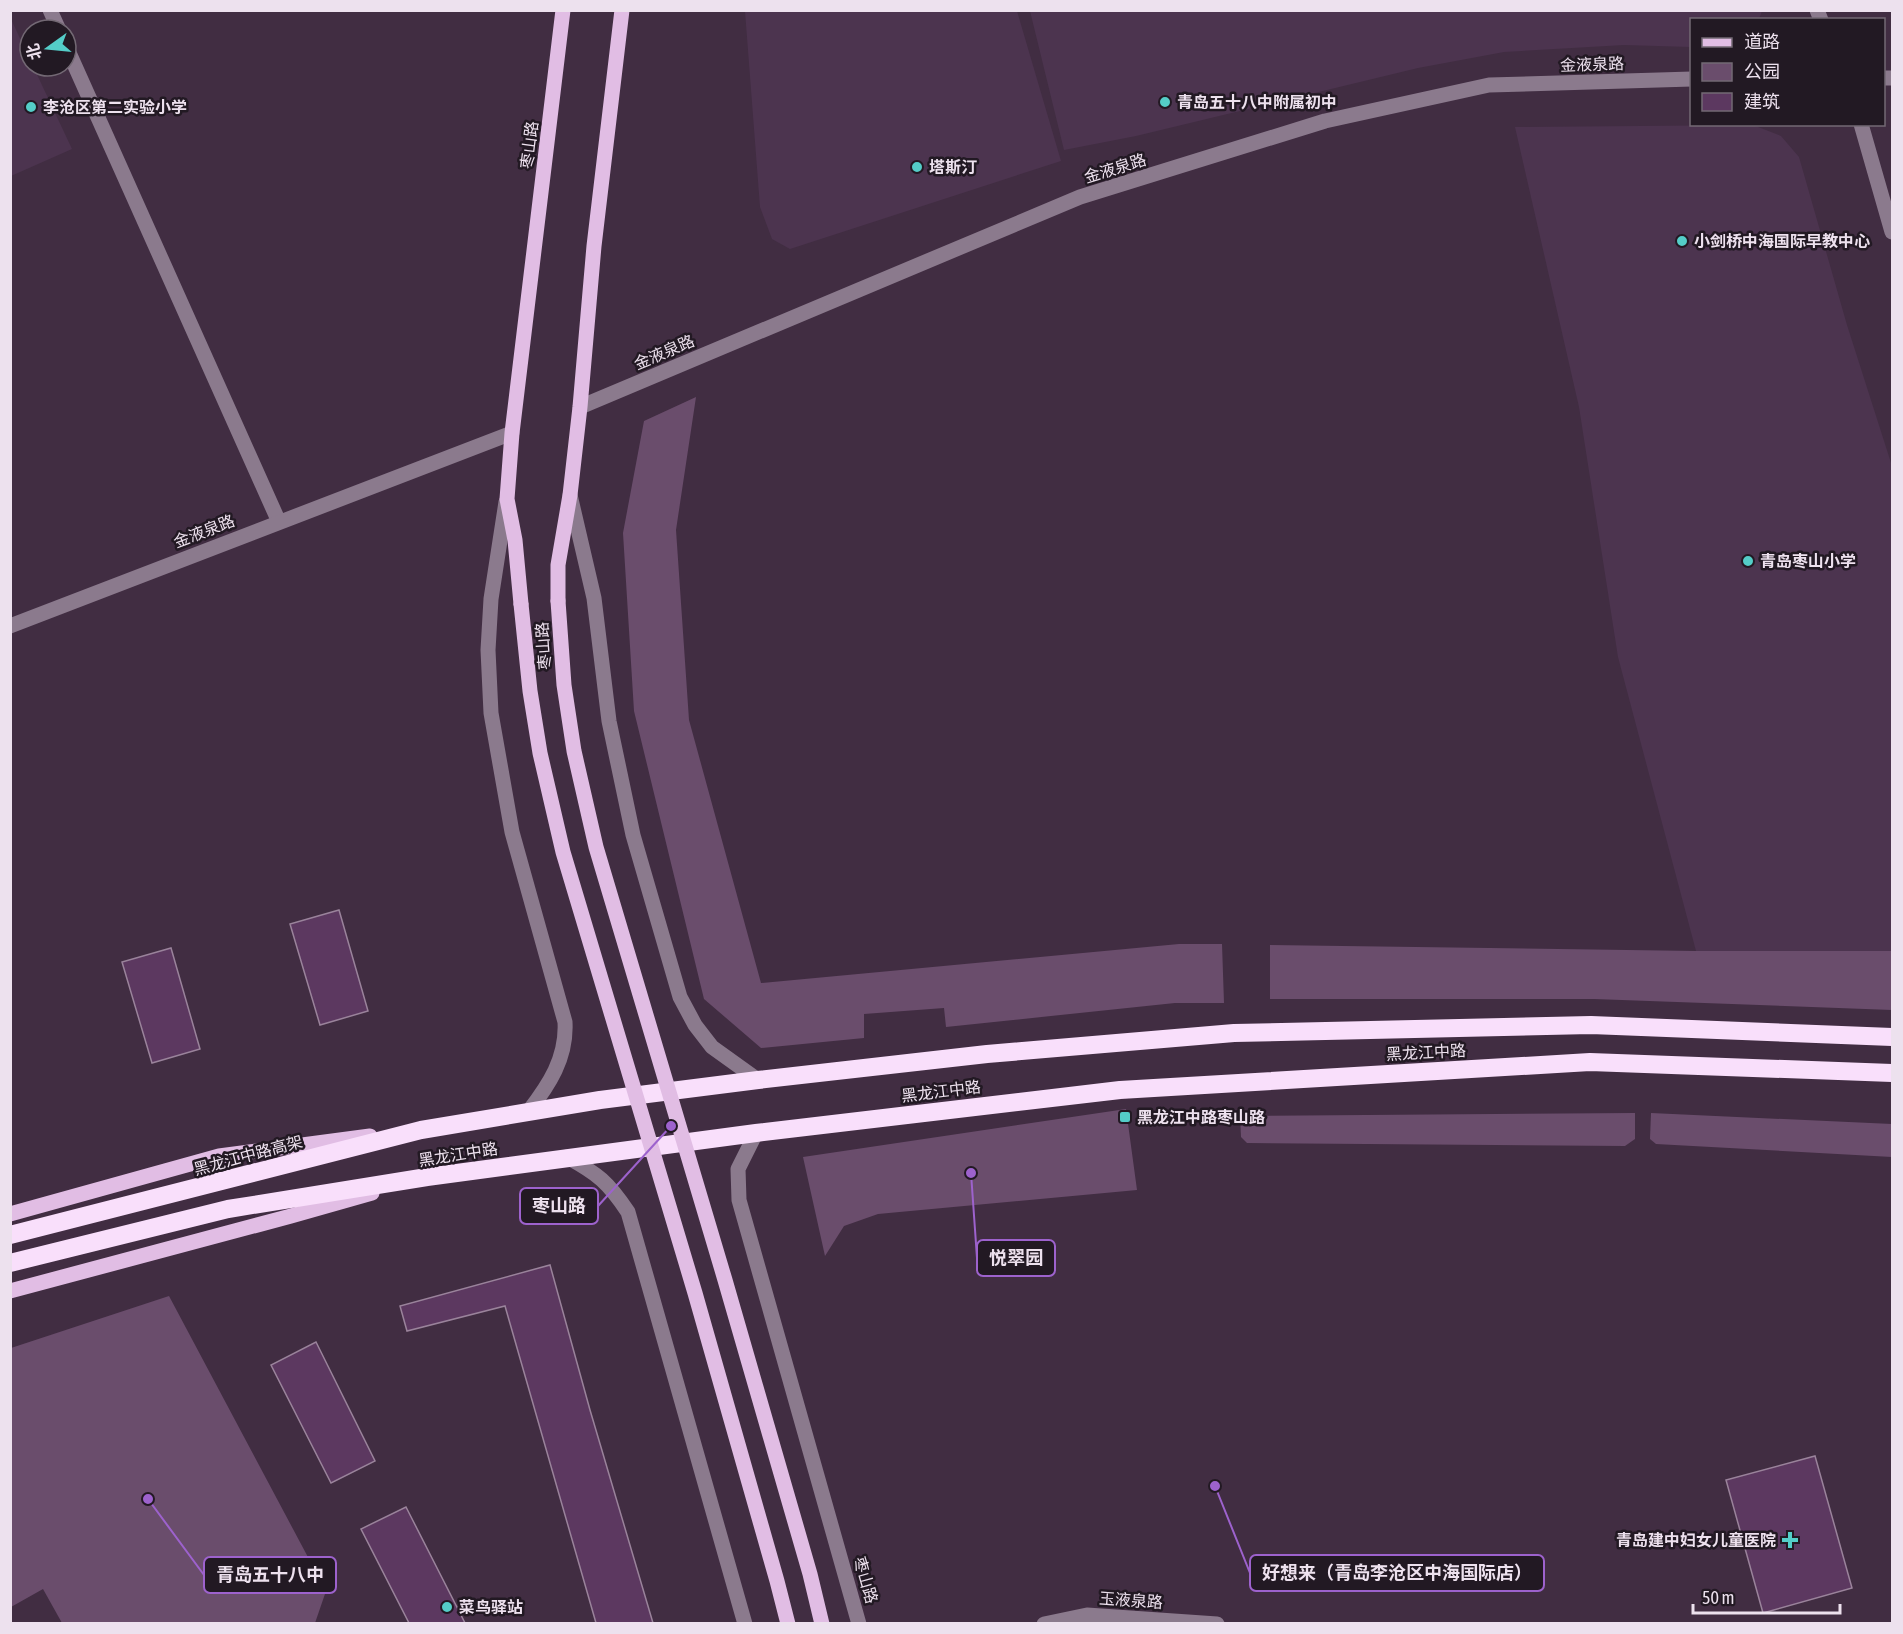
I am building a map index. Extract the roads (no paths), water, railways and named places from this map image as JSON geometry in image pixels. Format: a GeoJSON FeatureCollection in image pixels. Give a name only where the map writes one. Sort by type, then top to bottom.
{"type":"FeatureCollection","features":[{"type":"Feature","properties":{"kind":"highway","name":"黑龙江中路"},"geometry":{"type":"LineString","coordinates":[[421,1130],[528,1112],[758,1080],[987,1054],[1234,1033],[1591,1025],[1893,1037]]}},
{"type":"Feature","properties":{"kind":"highway","name":"黑龙江中路"},"geometry":{"type":"LineString","coordinates":[[427,1177],[756,1133],[1120,1090],[1590,1062],[1893,1073]]}},
{"type":"Feature","properties":{"kind":"highway","name":"黑龙江中路高架"},"geometry":{"type":"LineString","coordinates":[[10,1235],[421,1130]]}},
{"type":"Feature","properties":{"kind":"highway"},"geometry":{"type":"LineString","coordinates":[[10,1263],[228,1209],[427,1177]]}},
{"type":"Feature","properties":{"kind":"main road","name":"枣山路"},"geometry":{"type":"LineString","coordinates":[[563,10],[512,433],[507,499],[515,540],[530,691],[538,742],[563,852],[695,1293],[788,1623]]}},
{"type":"Feature","properties":{"kind":"main road","name":"枣山路"},"geometry":{"type":"LineString","coordinates":[[622,10],[594,246],[570,495],[558,564],[558,601],[564,685],[574,751],[596,847],[725,1280],[822,1623]]}},
{"type":"Feature","properties":{"kind":"main road","name":"黑龙江中路"},"geometry":{"type":"LineString","coordinates":[[10,1214],[219,1156],[421,1130]]}},
{"type":"Feature","properties":{"kind":"main road","name":"黑龙江中路"},"geometry":{"type":"LineString","coordinates":[[10,1291],[427,1177]]}},
{"type":"Feature","properties":{"kind":"street"},"geometry":{"type":"LineString","coordinates":[[78,73],[279,522]]}},
{"type":"Feature","properties":{"kind":"street","name":"金液泉路"},"geometry":{"type":"LineString","coordinates":[[580,407],[1080,197],[1325,121],[1489,85],[1690,79]]}},
{"type":"Feature","properties":{"kind":"street"},"geometry":{"type":"LineString","coordinates":[[1862,126],[1893,232]]}},
{"type":"Feature","properties":{"kind":"street","name":"金液泉路"},"geometry":{"type":"LineString","coordinates":[[10,626],[512,433]]}},
{"type":"Feature","properties":{"kind":"street","name":"枣山路"},"geometry":{"type":"LineString","coordinates":[[570,495],[594,598],[609,721],[633,835],[680,997],[694,1025],[711,1047],[758,1080]]}},
{"type":"Feature","properties":{"kind":"street","name":"枣山路"},"geometry":{"type":"LineString","coordinates":[[507,499],[491,599],[488,650],[491,713],[512,832],[565,1022],[566,1034],[557,1069],[547,1088],[528,1112]]}},
{"type":"Feature","properties":{"kind":"street","name":"枣山路"},"geometry":{"type":"LineString","coordinates":[[756,1133],[738,1169],[739,1200],[859,1623]]}},
{"type":"Feature","properties":{"kind":"street"},"geometry":{"type":"LineString","coordinates":[[567,1157],[595,1173],[614,1191],[628,1212],[745,1623]]}},
{"type":"Feature","properties":{"kind":"street","name":"玉液泉路"},"geometry":{"type":"LineString","coordinates":[[1044,1623],[1087,1615],[1217,1623]]}},
{"type":"Feature","properties":{"kind":"place","name":"青岛五十八中附属初中"},"geometry":{"type":"Point","coordinates":[1165,102]}},
{"type":"Feature","properties":{"kind":"place","name":"李沧区第二实验小学"},"geometry":{"type":"Point","coordinates":[31,107]}},
{"type":"Feature","properties":{"kind":"place","name":"塔斯汀"},"geometry":{"type":"Point","coordinates":[917,167]}},
{"type":"Feature","properties":{"kind":"place","name":"小剑桥中海国际早教中心"},"geometry":{"type":"Point","coordinates":[1682,241]}},
{"type":"Feature","properties":{"kind":"place","name":"青岛枣山小学"},"geometry":{"type":"Point","coordinates":[1748,561]}},
{"type":"Feature","properties":{"kind":"place","name":"黑龙江中路枣山路"},"geometry":{"type":"Point","coordinates":[1125,1117]}},
{"type":"Feature","properties":{"kind":"place","name":"枣山路"},"geometry":{"type":"Point","coordinates":[671,1126]}},
{"type":"Feature","properties":{"kind":"place","name":"悦翠园"},"geometry":{"type":"Point","coordinates":[971,1173]}},
{"type":"Feature","properties":{"kind":"place","name":"好想来（青岛李沧区中海国际店）"},"geometry":{"type":"Point","coordinates":[1215,1486]}},
{"type":"Feature","properties":{"kind":"place","name":"青岛五十八中"},"geometry":{"type":"Point","coordinates":[148,1499]}},
{"type":"Feature","properties":{"kind":"place","name":"青岛建中妇女儿童医院"},"geometry":{"type":"Point","coordinates":[1790,1540]}},
{"type":"Feature","properties":{"kind":"place","name":"菜鸟驿站"},"geometry":{"type":"Point","coordinates":[447,1607]}}]}
